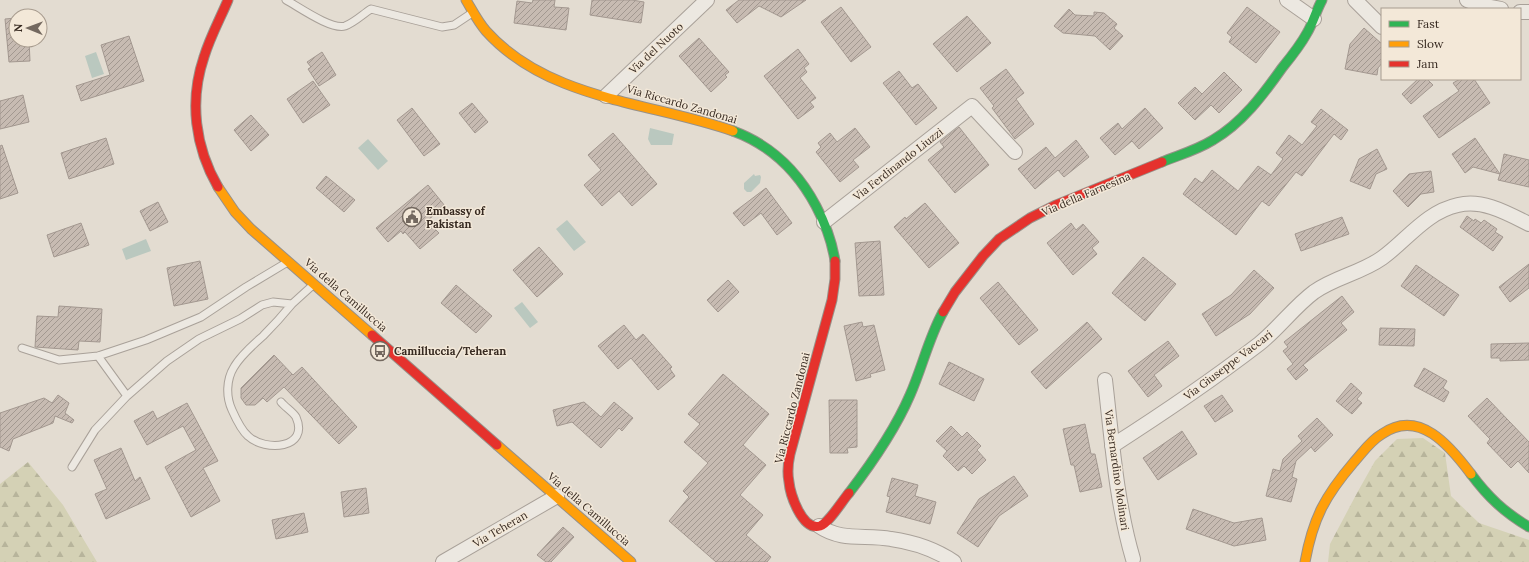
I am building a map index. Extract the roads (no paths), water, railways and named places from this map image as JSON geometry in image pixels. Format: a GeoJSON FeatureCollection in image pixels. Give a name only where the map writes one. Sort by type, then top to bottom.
{"type":"FeatureCollection","features":[{"type":"Feature","properties":{"kind":"street","name":"Via della Camilluccia"},"geometry":{"type":"LineString","coordinates":[[228,0],[205,53],[197,78],[194,113],[197,133],[209,169],[226,201],[241,219],[288,262],[631,562]]}},
{"type":"Feature","properties":{"kind":"street","name":"Via Riccardo Zandonai"},"geometry":{"type":"LineString","coordinates":[[466,0],[472,13],[503,48],[522,63],[558,82],[606,96],[675,113],[743,134],[762,144],[785,162],[797,175],[813,200],[824,222],[834,254],[835,267],[834,295],[790,454],[788,475],[792,498],[801,514],[808,524],[815,527],[819,526]]}},
{"type":"Feature","properties":{"kind":"street","name":"Via del Nuoto"},"geometry":{"type":"LineString","coordinates":[[606,96],[707,0]]}},
{"type":"Feature","properties":{"kind":"street"},"geometry":{"type":"LineString","coordinates":[[1287,0],[1314,19]]}},
{"type":"Feature","properties":{"kind":"street","name":"Via della Farnesina"},"geometry":{"type":"LineString","coordinates":[[819,526],[827,521],[867,470],[882,447],[910,395],[934,334],[948,305],[964,280],[999,239],[1041,212],[1072,198],[1200,147],[1219,137],[1240,121],[1257,102],[1287,62],[1309,29],[1322,0]]}},
{"type":"Feature","properties":{"kind":"street"},"geometry":{"type":"LineString","coordinates":[[1355,0],[1381,26]]}},
{"type":"Feature","properties":{"kind":"street"},"geometry":{"type":"LineString","coordinates":[[1467,0],[1497,8]]}},
{"type":"Feature","properties":{"kind":"street","name":"Via Ferdinando Liuzzi"},"geometry":{"type":"LineString","coordinates":[[824,222],[972,106],[1015,152]]}},
{"type":"Feature","properties":{"kind":"street","name":"Via Giuseppe Vaccari"},"geometry":{"type":"LineString","coordinates":[[1112,446],[1163,413],[1244,355],[1273,332],[1315,292],[1374,263],[1436,213],[1458,205],[1475,203],[1488,206],[1529,224]]}},
{"type":"Feature","properties":{"kind":"street","name":"Via Bernardino Molinari"},"geometry":{"type":"LineString","coordinates":[[1105,380],[1112,446],[1123,522],[1132,559]]}},
{"type":"Feature","properties":{"kind":"street"},"geometry":{"type":"LineString","coordinates":[[1305,562],[1314,524],[1326,499],[1370,444],[1384,431],[1397,426],[1416,426],[1434,433],[1450,448],[1486,494],[1498,506],[1512,518],[1529,527]]}},
{"type":"Feature","properties":{"kind":"street","name":"Via Teheran"},"geometry":{"type":"LineString","coordinates":[[443,562],[557,496]]}},
{"type":"Feature","properties":{"kind":"street"},"geometry":{"type":"LineString","coordinates":[[819,526],[835,535],[891,538],[927,548],[954,562]]}},
{"type":"Feature","properties":{"kind":"lane"},"geometry":{"type":"LineString","coordinates":[[286,0],[326,22],[338,26],[347,25],[371,9],[442,27],[454,25],[472,13]]}},
{"type":"Feature","properties":{"kind":"lane"},"geometry":{"type":"LineString","coordinates":[[22,348],[59,360],[98,356],[146,340],[201,317],[246,287],[288,262]]}},
{"type":"Feature","properties":{"kind":"lane"},"geometry":{"type":"LineString","coordinates":[[281,402],[295,416],[298,426],[298,435],[291,442],[284,445],[262,444],[249,436],[237,420],[227,394],[229,381],[234,367],[246,352],[292,304],[314,284]]}},
{"type":"Feature","properties":{"kind":"lane"},"geometry":{"type":"LineString","coordinates":[[72,467],[95,430],[127,396],[167,361],[199,339],[240,319],[262,306],[273,302],[292,304]]}},
{"type":"Feature","properties":{"kind":"lane"},"geometry":{"type":"LineString","coordinates":[[98,356],[127,396]]}},
{"type":"Feature","properties":{"kind":"place","name":"Embassy of Pakistan"},"geometry":{"type":"Point","coordinates":[412,217]}},
{"type":"Feature","properties":{"kind":"place","name":"Camilluccia/Teheran"},"geometry":{"type":"Point","coordinates":[380,351]}}]}
